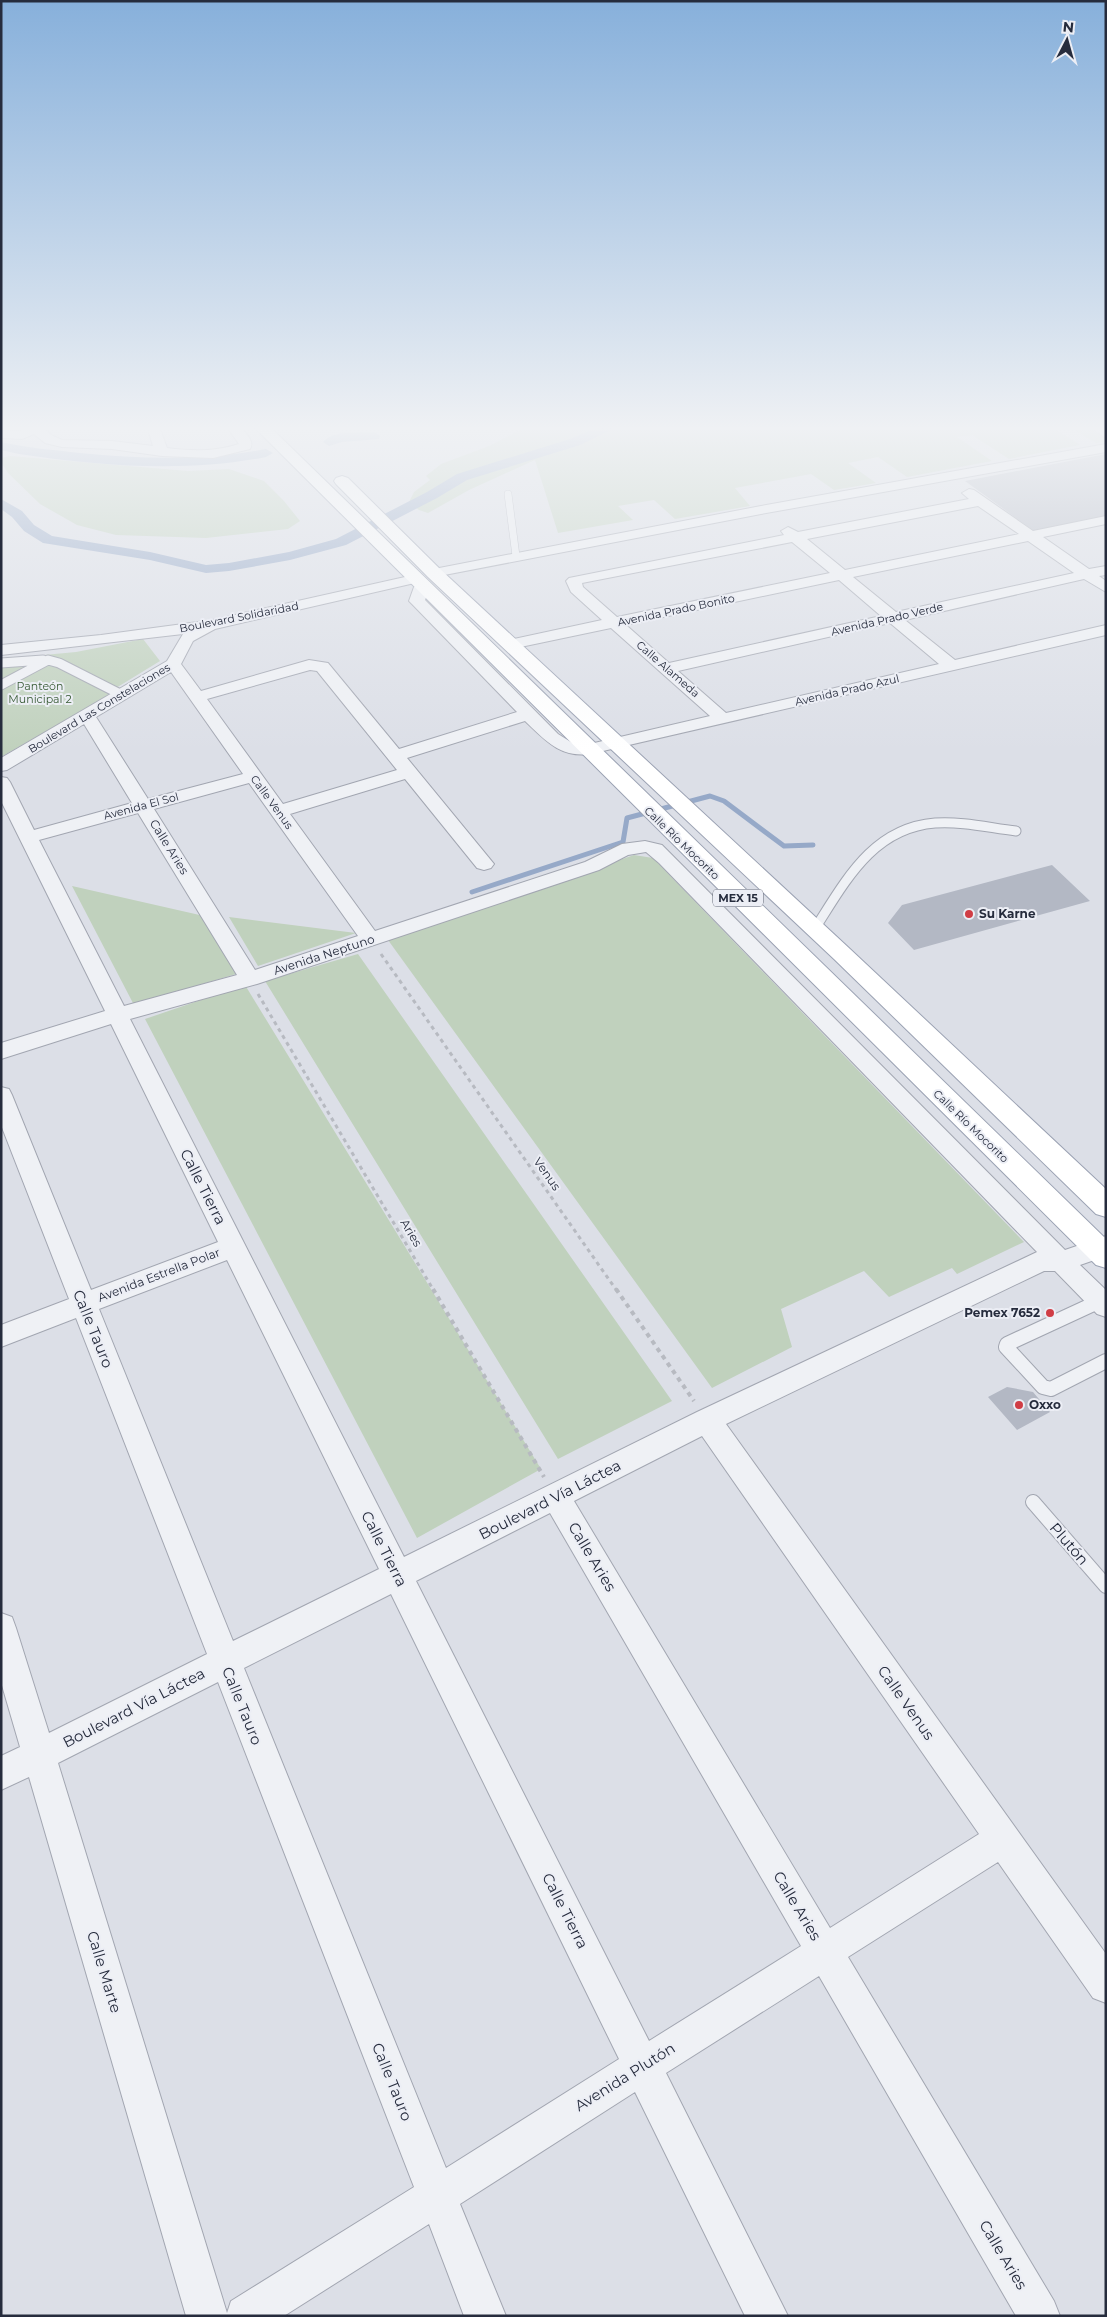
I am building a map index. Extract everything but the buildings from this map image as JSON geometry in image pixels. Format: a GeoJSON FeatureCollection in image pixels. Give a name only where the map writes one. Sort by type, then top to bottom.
{"type":"FeatureCollection","features":[{"type":"Feature","properties":{"kind":"main road","name":"Calle Río Mocorito"},"geometry":{"type":"LineString","coordinates":[[368,534],[424,580],[511,644],[1106,1206]]}},
{"type":"Feature","properties":{"kind":"main road","name":"Calle Río Mocorito"},"geometry":{"type":"LineString","coordinates":[[396,534],[424,580],[588,750],[1103,1251]]}},
{"type":"Feature","properties":{"kind":"street","name":"Boulevard Solidaridad"},"geometry":{"type":"LineString","coordinates":[[1,650],[101,640],[213,625],[424,580],[516,556],[632,534]]}},
{"type":"Feature","properties":{"kind":"street"},"geometry":{"type":"LineString","coordinates":[[792,534],[952,666]]}},
{"type":"Feature","properties":{"kind":"street"},"geometry":{"type":"LineString","coordinates":[[796,537],[811,534]]}},
{"type":"Feature","properties":{"kind":"street"},"geometry":{"type":"LineString","coordinates":[[1027,534],[1106,588]]}},
{"type":"Feature","properties":{"kind":"street","name":"Avenida Prado Bonito"},"geometry":{"type":"LineString","coordinates":[[511,644],[1039,534]]}},
{"type":"Feature","properties":{"kind":"street","name":"Calle Alameda"},"geometry":{"type":"LineString","coordinates":[[723,719],[668,668],[576,589],[573,584],[577,579],[796,537]]}},
{"type":"Feature","properties":{"kind":"street","name":"Avenida Prado Verde"},"geometry":{"type":"LineString","coordinates":[[668,668],[1106,570]]}},
{"type":"Feature","properties":{"kind":"street"},"geometry":{"type":"LineString","coordinates":[[424,580],[417,600],[529,714],[566,748],[575,751],[588,750]]}},
{"type":"Feature","properties":{"kind":"street","name":"Boulevard Las Constelaciones"},"geometry":{"type":"LineString","coordinates":[[1,766],[173,664],[187,638],[213,625]]}},
{"type":"Feature","properties":{"kind":"street","name":"Avenida Prado Azul"},"geometry":{"type":"LineString","coordinates":[[588,750],[1106,630]]}},
{"type":"Feature","properties":{"kind":"street","name":"Calle Venus"},"geometry":{"type":"LineString","coordinates":[[173,664],[371,939]]}},
{"type":"Feature","properties":{"kind":"street"},"geometry":{"type":"LineString","coordinates":[[196,697],[309,665],[324,667],[484,864]]}},
{"type":"Feature","properties":{"kind":"street"},"geometry":{"type":"LineString","coordinates":[[395,756],[529,714]]}},
{"type":"Feature","properties":{"kind":"street","name":"Calle Aries"},"geometry":{"type":"LineString","coordinates":[[87,716],[250,979]]}},
{"type":"Feature","properties":{"kind":"street"},"geometry":{"type":"LineString","coordinates":[[278,811],[408,772]]}},
{"type":"Feature","properties":{"kind":"street","name":"Avenida El Sol"},"geometry":{"type":"LineString","coordinates":[[28,837],[142,804],[254,776]]}},
{"type":"Feature","properties":{"kind":"street","name":"Calle Tierra"},"geometry":{"type":"LineString","coordinates":[[1,782],[767,2316]]}},
{"type":"Feature","properties":{"kind":"street","name":"Avenida Neptuno"},"geometry":{"type":"LineString","coordinates":[[1,1051],[250,979],[592,866],[632,847],[642,846],[654,849],[673,866],[1061,1261]]}},
{"type":"Feature","properties":{"kind":"street","name":"Calle Tauro"},"geometry":{"type":"LineString","coordinates":[[1,1095],[485,2316]]}},
{"type":"Feature","properties":{"kind":"street","name":"Avenida Estrella Polar"},"geometry":{"type":"LineString","coordinates":[[1,1336],[233,1247]]}},
{"type":"Feature","properties":{"kind":"street","name":"Boulevard Vía Láctea"},"geometry":{"type":"LineString","coordinates":[[1,1774],[707,1420],[1040,1262],[1061,1261],[1103,1251]]}},
{"type":"Feature","properties":{"kind":"street"},"geometry":{"type":"LineString","coordinates":[[1061,1261],[1103,1304]]}},
{"type":"Feature","properties":{"kind":"street","name":"Calle Venus"},"geometry":{"type":"LineString","coordinates":[[707,1420],[1106,1985]]}},
{"type":"Feature","properties":{"kind":"street","name":"Calle Aries"},"geometry":{"type":"LineString","coordinates":[[556,1497],[1039,2316]]}},
{"type":"Feature","properties":{"kind":"street","name":"Calle Marte"},"geometry":{"type":"LineString","coordinates":[[1,1628],[207,2316]]}},
{"type":"Feature","properties":{"kind":"street","name":"Avenida Plutón"},"geometry":{"type":"LineString","coordinates":[[246,2316],[1003,1839]]}},
{"type":"Feature","properties":{"kind":"lane"},"geometry":{"type":"LineString","coordinates":[[513,534],[516,556]]}},
{"type":"Feature","properties":{"kind":"lane"},"geometry":{"type":"LineString","coordinates":[[1,684],[48,660]]}},
{"type":"Feature","properties":{"kind":"lane"},"geometry":{"type":"LineString","coordinates":[[1,662],[48,660],[59,663],[122,695]]}},
{"type":"Feature","properties":{"kind":"lane"},"geometry":{"type":"LineString","coordinates":[[814,930],[867,854],[888,836],[912,826],[936,823],[1016,831]]}},
{"type":"Feature","properties":{"kind":"lane"},"geometry":{"type":"LineString","coordinates":[[1103,1304],[1007,1344],[1006,1347],[1048,1389],[1106,1361]]}},
{"type":"Feature","properties":{"kind":"lane","name":"Plutón"},"geometry":{"type":"LineString","coordinates":[[1033,1502],[1106,1586]]}},
{"type":"Feature","properties":{"kind":"path","name":"Venus"},"geometry":{"type":"LineString","coordinates":[[371,939],[707,1420]]}},
{"type":"Feature","properties":{"kind":"path","name":"Aries"},"geometry":{"type":"LineString","coordinates":[[250,979],[556,1497]]}},
{"type":"Feature","properties":{"kind":"green space"},"geometry":{"type":"Polygon","coordinates":[[[113,534],[241,534],[206,538],[113,534]]]}},
{"type":"Feature","properties":{"kind":"green space","name":"Panteón Municipal 2"},"geometry":{"type":"Polygon","coordinates":[[[143,639],[160,661],[116,688],[104,698],[1,757],[1,659],[76,652],[143,639]]]}},
{"type":"Feature","properties":{"kind":"green space"},"geometry":{"type":"Polygon","coordinates":[[[634,855],[653,858],[1024,1242],[957,1274],[952,1268],[889,1297],[864,1271],[781,1309],[792,1347],[712,1388],[388,940],[634,855]]]}},
{"type":"Feature","properties":{"kind":"green space"},"geometry":{"type":"Polygon","coordinates":[[[72,886],[204,916],[239,973],[134,1005],[72,886]]]}},
{"type":"Feature","properties":{"kind":"green space"},"geometry":{"type":"Polygon","coordinates":[[[229,917],[356,933],[258,966],[229,917]]]}},
{"type":"Feature","properties":{"kind":"green space"},"geometry":{"type":"Polygon","coordinates":[[[358,954],[672,1401],[558,1459],[265,981],[358,954]]]}},
{"type":"Feature","properties":{"kind":"green space"},"geometry":{"type":"Polygon","coordinates":[[[245,985],[541,1469],[417,1538],[145,1019],[245,985]]]}},
{"type":"Feature","properties":{"kind":"waterway"},"geometry":{"type":"LineString","coordinates":[[39,534],[48,540],[150,556],[206,569],[229,567],[290,556],[341,542],[356,534]]}},
{"type":"Feature","properties":{"kind":"waterway"},"geometry":{"type":"LineString","coordinates":[[472,892],[623,842],[627,818],[710,796],[724,801],[784,846],[813,845]]}},
{"type":"Feature","properties":{"kind":"place","name":"Su Karne"},"geometry":{"type":"Point","coordinates":[969,914]}},
{"type":"Feature","properties":{"kind":"place","name":"Pemex 7652"},"geometry":{"type":"Point","coordinates":[1050,1313]}},
{"type":"Feature","properties":{"kind":"place","name":"Oxxo"},"geometry":{"type":"Point","coordinates":[1019,1405]}}]}
